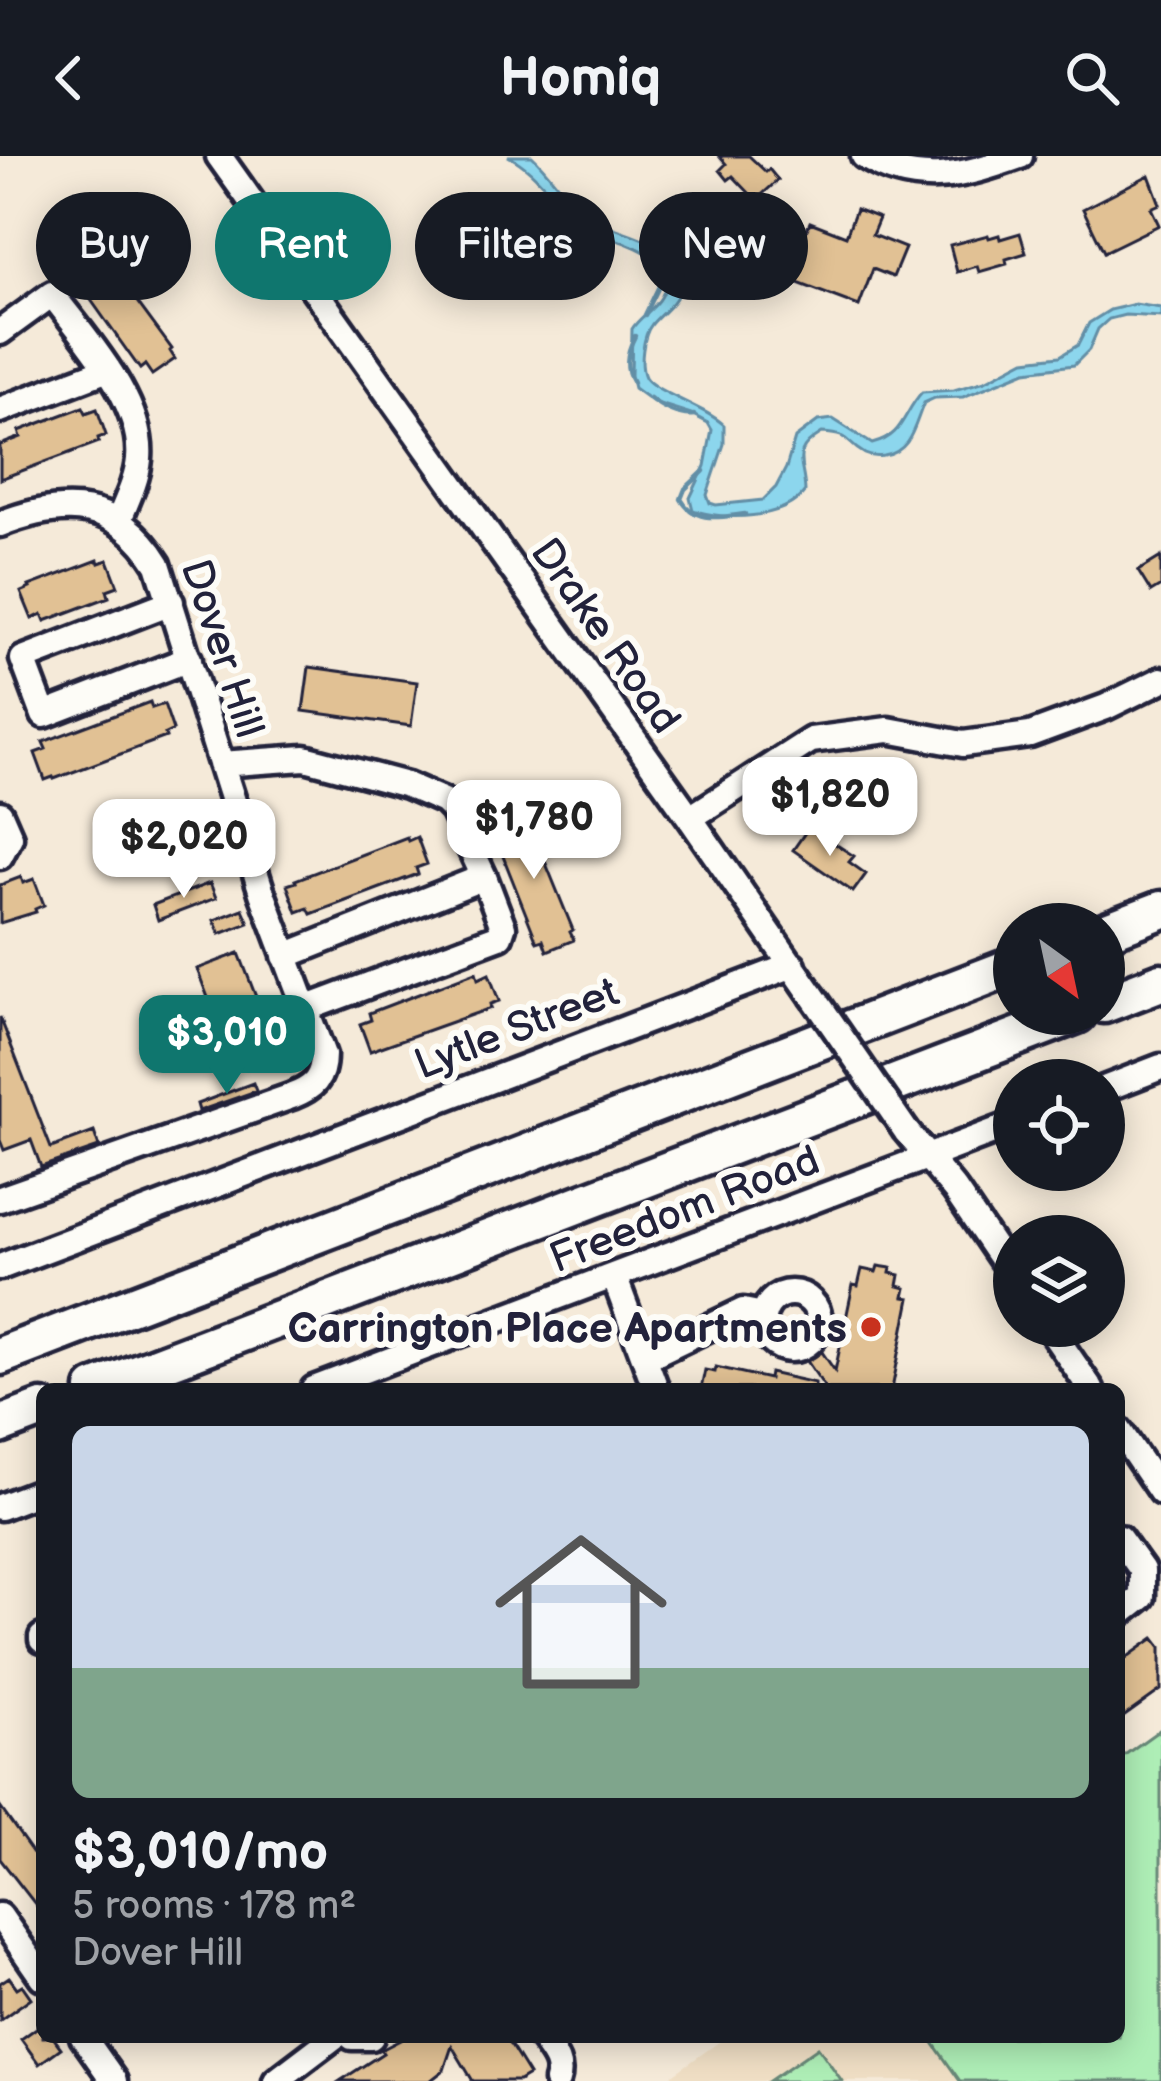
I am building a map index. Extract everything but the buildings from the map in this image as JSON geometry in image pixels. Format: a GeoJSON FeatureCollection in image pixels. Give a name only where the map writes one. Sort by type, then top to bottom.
{"type":"FeatureCollection","features":[{"type":"Feature","properties":{"kind":"highway"},"geometry":{"type":"LineString","coordinates":[[1125,924],[1161,910]]}},
{"type":"Feature","properties":{"kind":"highway"},"geometry":{"type":"LineString","coordinates":[[0,1356],[993,974]]}},
{"type":"Feature","properties":{"kind":"highway"},"geometry":{"type":"LineString","coordinates":[[1125,996],[1161,982]]}},
{"type":"Feature","properties":{"kind":"highway"},"geometry":{"type":"LineString","coordinates":[[111,1383],[1022,1035]]}},
{"type":"Feature","properties":{"kind":"highway"},"geometry":{"type":"LineString","coordinates":[[0,1425],[36,1411]]}},
{"type":"Feature","properties":{"kind":"street","name":"Drake Road"},"geometry":{"type":"LineString","coordinates":[[219,156],[690,818],[906,1131],[993,1245]]}},
{"type":"Feature","properties":{"kind":"street"},"geometry":{"type":"LineString","coordinates":[[864,156],[902,174],[935,178],[1020,156]]}},
{"type":"Feature","properties":{"kind":"street"},"geometry":{"type":"LineString","coordinates":[[0,332],[52,295],[108,369],[132,416],[140,458],[118,522],[57,507],[0,524]]}},
{"type":"Feature","properties":{"kind":"street"},"geometry":{"type":"LineString","coordinates":[[0,410],[108,369]]}},
{"type":"Feature","properties":{"kind":"street","name":"Dover Hill"},"geometry":{"type":"LineString","coordinates":[[0,1199],[305,1091],[320,1078],[323,1068],[323,1055],[221,764],[165,580],[149,550],[118,522]]}},
{"type":"Feature","properties":{"kind":"street"},"geometry":{"type":"LineString","coordinates":[[171,602],[23,659],[44,715],[189,659]]}},
{"type":"Feature","properties":{"kind":"street"},"geometry":{"type":"LineString","coordinates":[[690,818],[811,740],[888,730],[963,744],[1030,735],[1106,707],[1161,680]]}},
{"type":"Feature","properties":{"kind":"street"},"geometry":{"type":"LineString","coordinates":[[221,764],[305,758],[407,785],[444,801],[453,809],[503,927],[500,936],[305,1009]]}},
{"type":"Feature","properties":{"kind":"street"},"geometry":{"type":"LineString","coordinates":[[0,814],[10,837],[0,856]]}},
{"type":"Feature","properties":{"kind":"street"},"geometry":{"type":"LineString","coordinates":[[285,956],[484,877]]}},
{"type":"Feature","properties":{"kind":"street","name":"Lytle Street"},"geometry":{"type":"LineString","coordinates":[[0,1267],[793,965]]}},
{"type":"Feature","properties":{"kind":"street"},"geometry":{"type":"LineString","coordinates":[[1125,1081],[1161,1067]]}},
{"type":"Feature","properties":{"kind":"street","name":"Freedom Road"},"geometry":{"type":"LineString","coordinates":[[344,1383],[993,1132]]}},
{"type":"Feature","properties":{"kind":"street"},"geometry":{"type":"LineString","coordinates":[[614,1276],[654,1383]]}},
{"type":"Feature","properties":{"kind":"street"},"geometry":{"type":"LineString","coordinates":[[645,1358],[743,1311],[763,1316]]}},
{"type":"Feature","properties":{"kind":"street"},"geometry":{"type":"LineString","coordinates":[[1062,1347],[1087,1383]]}},
{"type":"Feature","properties":{"kind":"street"},"geometry":{"type":"LineString","coordinates":[[1125,1439],[1161,1492]]}},
{"type":"Feature","properties":{"kind":"street"},"geometry":{"type":"LineString","coordinates":[[0,1507],[36,1501]]}},
{"type":"Feature","properties":{"kind":"street"},"geometry":{"type":"LineString","coordinates":[[1125,1551],[1142,1570],[1142,1597],[1125,1610]]}},
{"type":"Feature","properties":{"kind":"street"},"geometry":{"type":"LineString","coordinates":[[0,1916],[36,1968]]}},
{"type":"Feature","properties":{"kind":"street"},"geometry":{"type":"LineString","coordinates":[[87,2043],[113,2081]]}},
{"type":"Feature","properties":{"kind":"street"},"geometry":{"type":"LineString","coordinates":[[276,2081],[326,2043]]}},
{"type":"Feature","properties":{"kind":"street"},"geometry":{"type":"LineString","coordinates":[[545,2043],[558,2062],[557,2081]]}},
{"type":"Feature","properties":{"kind":"shaded area"},"geometry":{"type":"Polygon","coordinates":[[[718,2043],[933,2043],[960,2081],[664,2081],[718,2043]]]}},
{"type":"Feature","properties":{"kind":"green space"},"geometry":{"type":"Polygon","coordinates":[[[1161,1729],[1161,2081],[960,2081],[933,2043],[1125,2043],[1125,1755],[1161,1729]]]}},
{"type":"Feature","properties":{"kind":"green space"},"geometry":{"type":"Polygon","coordinates":[[[818,2047],[842,2081],[769,2081],[818,2047]]]}},
{"type":"Feature","properties":{"kind":"water"},"geometry":{"type":"Polygon","coordinates":[[[508,156],[532,156],[564,192],[550,192],[508,156]]]}},
{"type":"Feature","properties":{"kind":"water"},"geometry":{"type":"Polygon","coordinates":[[[615,228],[639,238],[638,248],[615,239],[615,228]]]}},
{"type":"Feature","properties":{"kind":"water"},"geometry":{"type":"Polygon","coordinates":[[[658,300],[674,300],[649,329],[643,371],[658,388],[724,425],[724,444],[707,495],[716,505],[763,500],[786,468],[795,438],[818,421],[833,419],[872,444],[897,430],[922,392],[954,390],[985,381],[1025,360],[1060,356],[1078,345],[1089,323],[1110,310],[1135,304],[1161,308],[1161,317],[1109,319],[1074,365],[1026,371],[963,397],[924,403],[911,436],[893,453],[870,456],[843,437],[822,433],[802,452],[805,491],[783,508],[753,516],[693,510],[690,498],[705,466],[712,430],[708,423],[653,402],[634,388],[632,329],[658,300]]]}},
{"type":"Feature","properties":{"kind":"waterway"},"geometry":{"type":"LineString","coordinates":[[645,315],[652,300]]}},
{"type":"Feature","properties":{"kind":"waterway"},"geometry":{"type":"LineString","coordinates":[[633,382],[628,359],[635,336]]}},
{"type":"Feature","properties":{"kind":"waterway"},"geometry":{"type":"LineString","coordinates":[[650,398],[671,411],[694,415]]}},
{"type":"Feature","properties":{"kind":"waterway"},"geometry":{"type":"LineString","coordinates":[[704,471],[685,489],[681,499],[687,507],[709,517],[745,514]]}},
{"type":"Feature","properties":{"kind":"place","name":"Carrington Place Apartments"},"geometry":{"type":"Point","coordinates":[871,1327]}}]}
